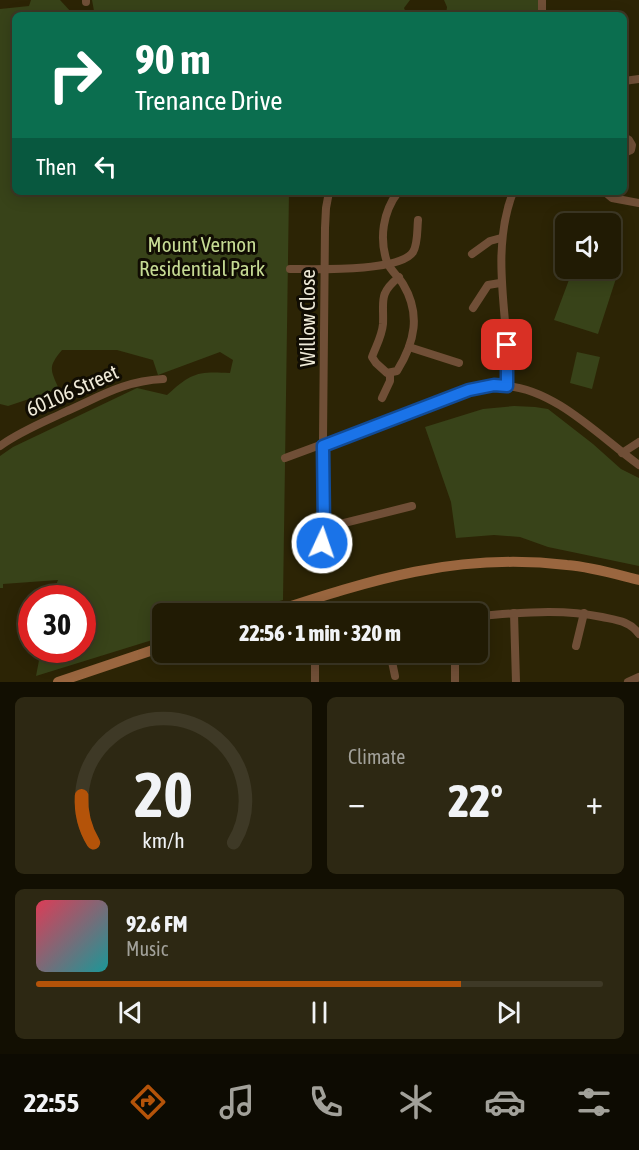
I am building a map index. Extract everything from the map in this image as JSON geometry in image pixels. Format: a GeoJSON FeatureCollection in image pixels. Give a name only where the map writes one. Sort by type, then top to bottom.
{"type":"FeatureCollection","features":[{"type":"Feature","properties":{"kind":"main road"},"geometry":{"type":"LineString","coordinates":[[302,603],[392,575],[438,566],[480,562],[568,565],[607,571],[639,580]]}},
{"type":"Feature","properties":{"kind":"main road"},"geometry":{"type":"LineString","coordinates":[[58,682],[152,650]]}},
{"type":"Feature","properties":{"kind":"street"},"geometry":{"type":"LineString","coordinates":[[627,139],[632,145],[631,150],[627,152]]}},
{"type":"Feature","properties":{"kind":"street","name":"Willow Close"},"geometry":{"type":"LineString","coordinates":[[322,543],[324,528],[326,208],[328,195]]}},
{"type":"Feature","properties":{"kind":"street"},"geometry":{"type":"LineString","coordinates":[[396,195],[388,205],[383,221],[388,264],[399,277],[411,297],[414,311],[414,335],[397,370],[387,373],[372,357],[383,324],[381,307],[384,292],[399,277]]}},
{"type":"Feature","properties":{"kind":"street"},"geometry":{"type":"LineString","coordinates":[[507,386],[507,345],[501,283],[501,238],[509,195]]}},
{"type":"Feature","properties":{"kind":"street"},"geometry":{"type":"LineString","coordinates":[[608,195],[612,198],[639,203]]}},
{"type":"Feature","properties":{"kind":"street"},"geometry":{"type":"LineString","coordinates":[[291,269],[360,268],[406,260],[414,251],[418,220]]}},
{"type":"Feature","properties":{"kind":"street"},"geometry":{"type":"LineString","coordinates":[[472,254],[490,241],[501,238]]}},
{"type":"Feature","properties":{"kind":"street"},"geometry":{"type":"LineString","coordinates":[[472,308],[488,285],[501,283]]}},
{"type":"Feature","properties":{"kind":"street"},"geometry":{"type":"LineString","coordinates":[[409,347],[459,363]]}},
{"type":"Feature","properties":{"kind":"street"},"geometry":{"type":"LineString","coordinates":[[382,398],[390,381],[390,373]]}},
{"type":"Feature","properties":{"kind":"street","name":"60106 Street"},"geometry":{"type":"LineString","coordinates":[[0,446],[39,423],[122,385],[164,379]]}},
{"type":"Feature","properties":{"kind":"street"},"geometry":{"type":"LineString","coordinates":[[285,458],[323,446],[469,390],[494,385],[507,386],[544,396],[639,465]]}},
{"type":"Feature","properties":{"kind":"street"},"geometry":{"type":"LineString","coordinates":[[622,453],[639,442]]}},
{"type":"Feature","properties":{"kind":"street"},"geometry":{"type":"LineString","coordinates":[[324,528],[412,506]]}},
{"type":"Feature","properties":{"kind":"street"},"geometry":{"type":"LineString","coordinates":[[488,615],[546,610],[584,613],[627,623],[639,634]]}},
{"type":"Feature","properties":{"kind":"street"},"geometry":{"type":"LineString","coordinates":[[514,613],[516,682]]}},
{"type":"Feature","properties":{"kind":"street"},"geometry":{"type":"LineString","coordinates":[[576,646],[584,613]]}},
{"type":"Feature","properties":{"kind":"street"},"geometry":{"type":"LineString","coordinates":[[315,663],[315,682]]}},
{"type":"Feature","properties":{"kind":"street"},"geometry":{"type":"LineString","coordinates":[[392,663],[395,676]]}},
{"type":"Feature","properties":{"kind":"street"},"geometry":{"type":"LineString","coordinates":[[454,663],[455,682]]}},
{"type":"Feature","properties":{"kind":"street"},"geometry":{"type":"LineString","coordinates":[[628,682],[639,677]]}},
{"type":"Feature","properties":{"kind":"green space","name":"Mount Vernon Residential Park"},"geometry":{"type":"Polygon","coordinates":[[[31,0],[60,0],[71,12],[12,12],[12,195],[289,195],[283,600],[273,603],[152,603],[152,640],[96,657],[96,585],[56,585],[58,580],[3,584],[3,588],[0,588],[0,456],[13,447],[137,388],[167,395],[182,382],[195,375],[210,372],[230,373],[233,360],[220,352],[158,375],[153,360],[117,350],[62,350],[54,360],[52,368],[59,389],[8,406],[0,404],[0,9],[29,6],[31,0]]]}},
{"type":"Feature","properties":{"kind":"green space"},"geometry":{"type":"Polygon","coordinates":[[[92,0],[410,0],[404,8],[406,12],[92,12],[92,0]]]}},
{"type":"Feature","properties":{"kind":"green space"},"geometry":{"type":"Polygon","coordinates":[[[444,0],[538,0],[538,12],[446,12],[444,0]]]}},
{"type":"Feature","properties":{"kind":"green space"},"geometry":{"type":"Polygon","coordinates":[[[569,279],[616,279],[598,334],[554,320],[569,279]]]}},
{"type":"Feature","properties":{"kind":"green space"},"geometry":{"type":"Polygon","coordinates":[[[577,352],[600,357],[592,389],[570,383],[577,352]]]}},
{"type":"Feature","properties":{"kind":"green space"},"geometry":{"type":"Polygon","coordinates":[[[514,406],[548,409],[621,469],[639,478],[639,566],[548,547],[520,537],[494,535],[456,538],[451,502],[425,427],[483,409],[514,406]]]}},
{"type":"Feature","properties":{"kind":"green space"},"geometry":{"type":"Polygon","coordinates":[[[38,663],[78,663],[36,676],[38,663]]]}},
{"type":"Feature","properties":{"kind":"route"},"geometry":{"type":"LineString","coordinates":[[322,543],[324,528],[323,446],[469,390],[494,385],[507,386],[507,345]]}}]}
